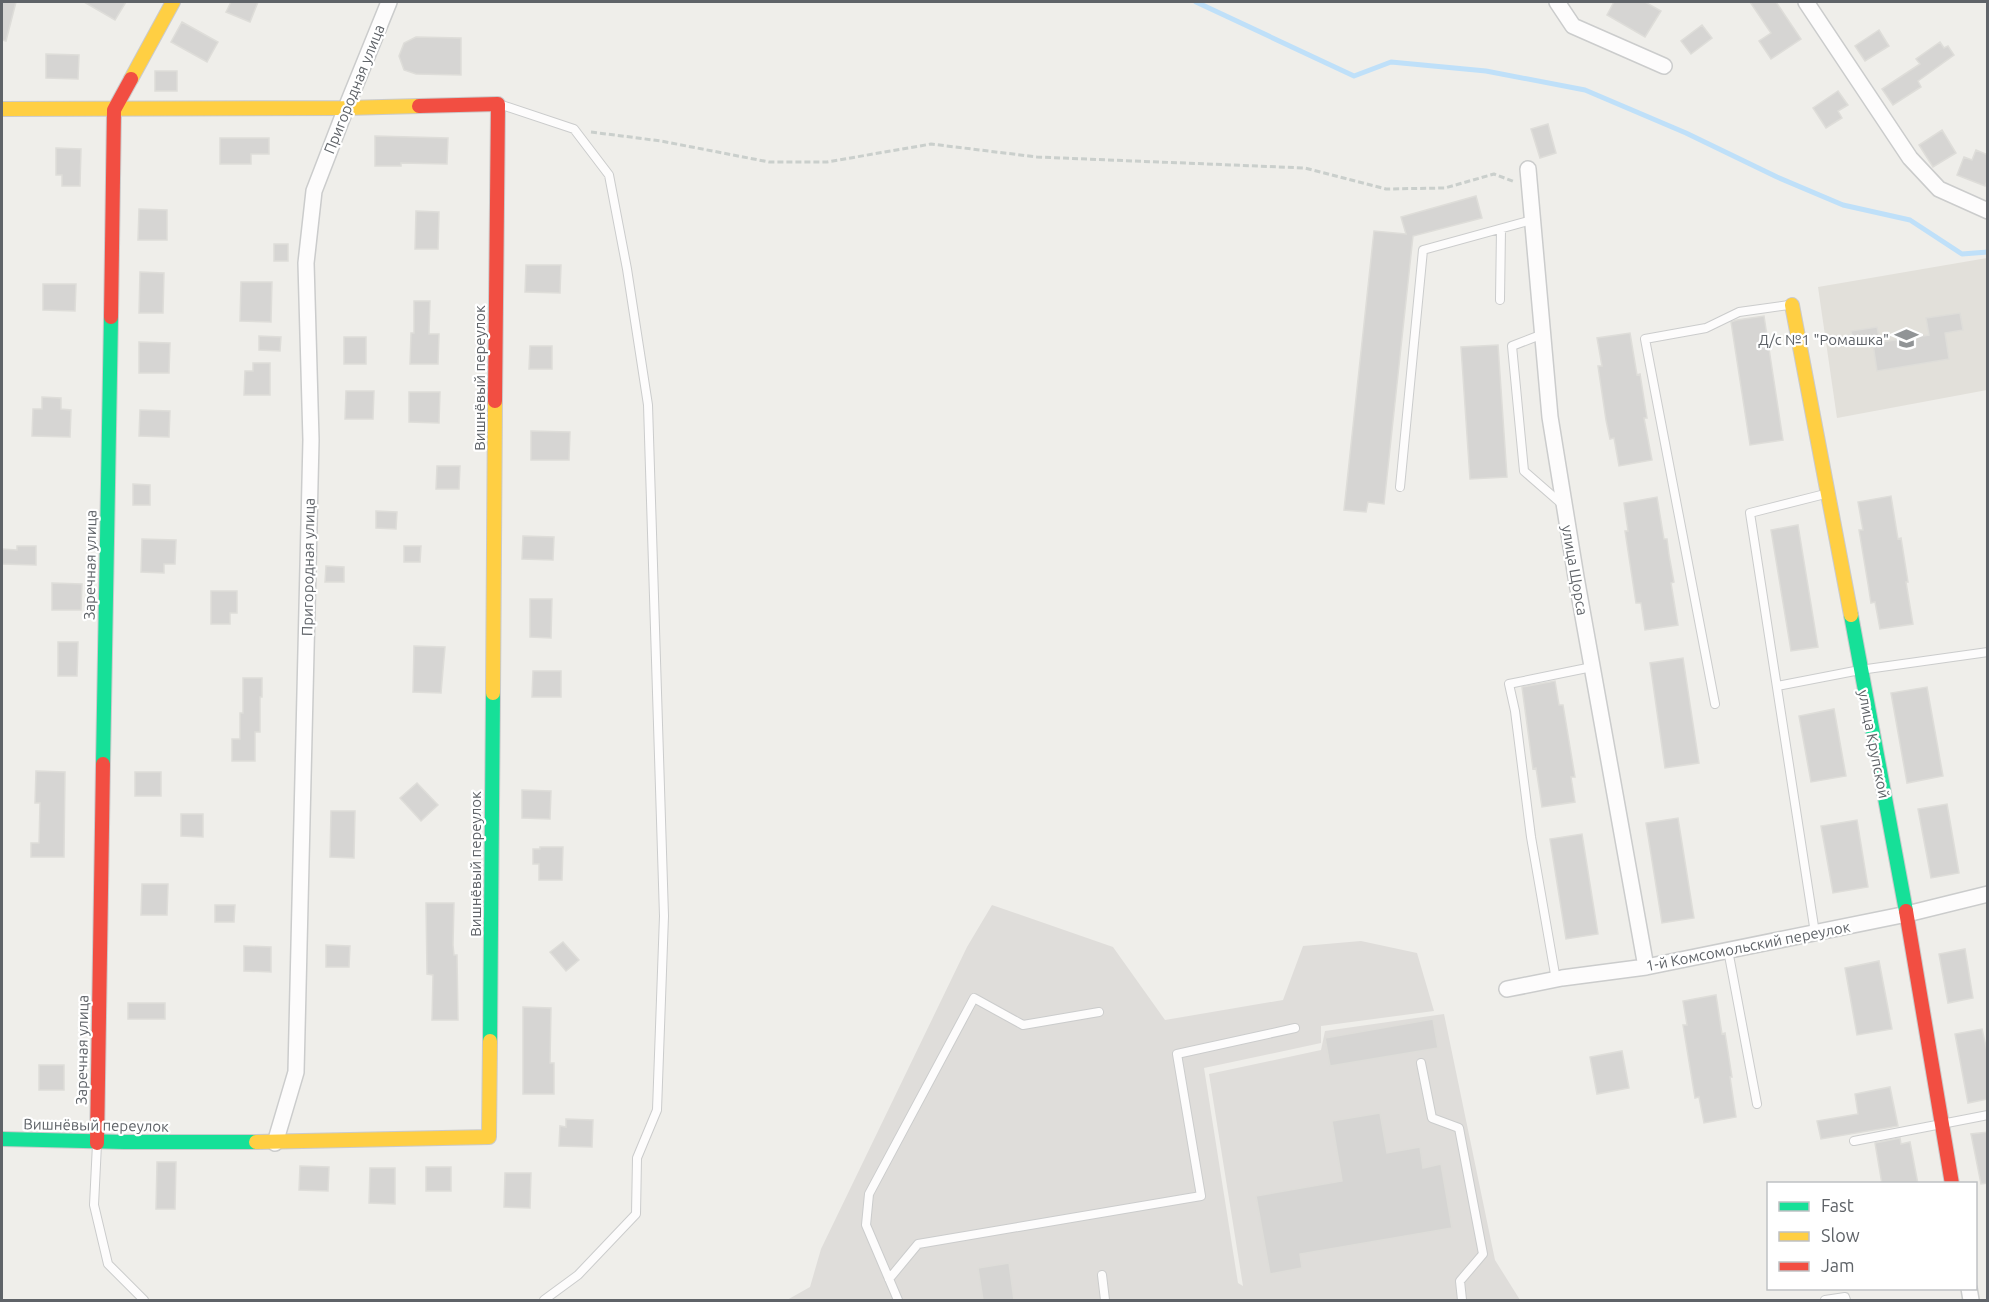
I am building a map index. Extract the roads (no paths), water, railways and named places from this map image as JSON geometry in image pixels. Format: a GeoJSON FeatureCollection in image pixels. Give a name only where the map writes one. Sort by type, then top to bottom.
{"type":"FeatureCollection","features":[{"type":"Feature","properties":{"kind":"street","name":"Заречная улица"},"geometry":{"type":"LineString","coordinates":[[97,1143],[114,110],[173,2]]}},
{"type":"Feature","properties":{"kind":"street","name":"Пригородная улица"},"geometry":{"type":"LineString","coordinates":[[275,1143],[296,1072],[311,440],[306,263],[314,191],[389,2]]}},
{"type":"Feature","properties":{"kind":"street"},"geometry":{"type":"LineString","coordinates":[[1557,2],[1573,26],[1664,66]]}},
{"type":"Feature","properties":{"kind":"street"},"geometry":{"type":"LineString","coordinates":[[1806,2],[1910,158],[1939,189],[1988,210]]}},
{"type":"Feature","properties":{"kind":"street"},"geometry":{"type":"LineString","coordinates":[[2,110],[346,108],[498,104]]}},
{"type":"Feature","properties":{"kind":"street","name":"Вишнёвый переулок"},"geometry":{"type":"LineString","coordinates":[[2,1139],[97,1143],[275,1143],[489,1137],[498,104]]}},
{"type":"Feature","properties":{"kind":"street","name":"улица Щорса"},"geometry":{"type":"LineString","coordinates":[[1528,169],[1550,417],[1646,967]]}},
{"type":"Feature","properties":{"kind":"street","name":"улица Крупской"},"geometry":{"type":"LineString","coordinates":[[1792,304],[1907,914],[1952,1182]]}},
{"type":"Feature","properties":{"kind":"street","name":"1-й Комсомольский переулок"},"geometry":{"type":"LineString","coordinates":[[1507,989],[1646,967],[1907,914],[1988,894]]}},
{"type":"Feature","properties":{"kind":"lane"},"geometry":{"type":"LineString","coordinates":[[498,104],[574,129],[609,176],[627,269],[648,405],[664,916],[657,1110],[637,1158],[636,1214],[578,1275],[544,1300]]}},
{"type":"Feature","properties":{"kind":"lane"},"geometry":{"type":"LineString","coordinates":[[1400,487],[1423,250],[1532,220]]}},
{"type":"Feature","properties":{"kind":"lane"},"geometry":{"type":"LineString","coordinates":[[1500,300],[1501,229]]}},
{"type":"Feature","properties":{"kind":"lane"},"geometry":{"type":"LineString","coordinates":[[1715,704],[1645,339],[1706,328],[1739,312],[1792,304]]}},
{"type":"Feature","properties":{"kind":"lane"},"geometry":{"type":"LineString","coordinates":[[1543,334],[1512,346],[1524,471],[1564,506]]}},
{"type":"Feature","properties":{"kind":"lane"},"geometry":{"type":"LineString","coordinates":[[1815,933],[1750,513],[1827,494]]}},
{"type":"Feature","properties":{"kind":"lane"},"geometry":{"type":"LineString","coordinates":[[1777,686],[1860,670],[1988,651]]}},
{"type":"Feature","properties":{"kind":"lane"},"geometry":{"type":"LineString","coordinates":[[1556,980],[1531,837],[1515,711],[1509,684],[1592,667]]}},
{"type":"Feature","properties":{"kind":"lane"},"geometry":{"type":"LineString","coordinates":[[1728,950],[1757,1104]]}},
{"type":"Feature","properties":{"kind":"lane"},"geometry":{"type":"LineString","coordinates":[[898,1300],[866,1225],[870,1194],[974,998],[1023,1025],[1099,1012]]}},
{"type":"Feature","properties":{"kind":"lane"},"geometry":{"type":"LineString","coordinates":[[889,1279],[918,1244],[1201,1196],[1177,1054],[1295,1028]]}},
{"type":"Feature","properties":{"kind":"lane"},"geometry":{"type":"LineString","coordinates":[[1421,1063],[1432,1118],[1459,1128],[1483,1254],[1460,1281],[1462,1300]]}},
{"type":"Feature","properties":{"kind":"lane"},"geometry":{"type":"LineString","coordinates":[[1854,1141],[1988,1115]]}},
{"type":"Feature","properties":{"kind":"lane"},"geometry":{"type":"LineString","coordinates":[[97,1143],[94,1205],[108,1264],[144,1300]]}},
{"type":"Feature","properties":{"kind":"lane"},"geometry":{"type":"LineString","coordinates":[[1102,1275],[1105,1300]]}},
{"type":"Feature","properties":{"kind":"lane"},"geometry":{"type":"LineString","coordinates":[[1825,1300],[1845,1297],[1846,1300]]}},
{"type":"Feature","properties":{"kind":"waterway"},"geometry":{"type":"LineString","coordinates":[[1196,2],[1354,76],[1391,62],[1486,71],[1585,90],[1686,133],[1777,177],[1843,205],[1910,220],[1962,254],[1988,252]]}},
{"type":"Feature","properties":{"kind":"place","name":"Д/с №1 \"Ромашка\""},"geometry":{"type":"Point","coordinates":[1907,339]}}]}
